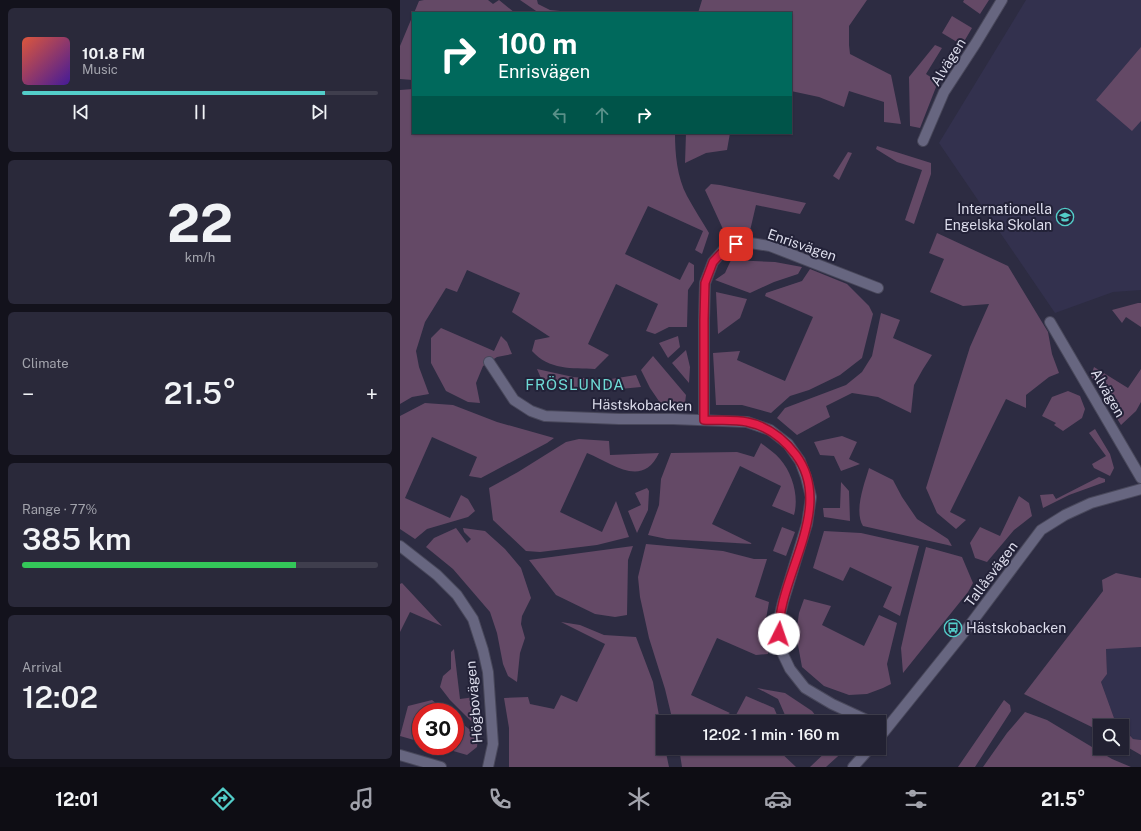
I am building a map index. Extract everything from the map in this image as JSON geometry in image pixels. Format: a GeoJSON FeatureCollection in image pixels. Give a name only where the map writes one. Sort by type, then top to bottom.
{"type":"FeatureCollection","features":[{"type":"Feature","properties":{"kind":"street","name":"Alvägen"},"geometry":{"type":"LineString","coordinates":[[923,141],[944,92],[1002,0]]}},
{"type":"Feature","properties":{"kind":"street","name":"Enrisvägen"},"geometry":{"type":"LineString","coordinates":[[704,420],[705,283],[713,262],[728,246],[744,242],[770,246],[878,288]]}},
{"type":"Feature","properties":{"kind":"street","name":"Alvägen"},"geometry":{"type":"LineString","coordinates":[[1050,322],[1141,478]]}},
{"type":"Feature","properties":{"kind":"street","name":"Hästskobacken"},"geometry":{"type":"LineString","coordinates":[[489,362],[514,400],[531,411],[545,416],[747,422],[770,430],[788,444],[800,460],[811,497],[807,524],[778,623],[779,646],[790,669],[805,688],[832,704],[856,715]]}},
{"type":"Feature","properties":{"kind":"street","name":"Tallåsvägen"},"geometry":{"type":"LineString","coordinates":[[886,723],[969,626],[1041,530],[1065,515],[1091,503],[1141,489]]}},
{"type":"Feature","properties":{"kind":"street","name":"Högbovägen"},"geometry":{"type":"LineString","coordinates":[[400,546],[437,575],[457,595],[473,619],[488,672],[493,744],[488,767]]}},
{"type":"Feature","properties":{"kind":"street"},"geometry":{"type":"LineString","coordinates":[[400,754],[441,767]]}},
{"type":"Feature","properties":{"kind":"street"},"geometry":{"type":"LineString","coordinates":[[853,767],[864,755]]}},
{"type":"Feature","properties":{"kind":"shaded area"},"geometry":{"type":"Polygon","coordinates":[[[488,0],[493,4],[499,0],[514,12],[414,12],[419,1],[488,0]]]}},
{"type":"Feature","properties":{"kind":"shaded area"},"geometry":{"type":"Polygon","coordinates":[[[520,0],[537,0],[538,4],[550,10],[571,12],[538,12],[520,0]]]}},
{"type":"Feature","properties":{"kind":"shaded area"},"geometry":{"type":"Polygon","coordinates":[[[702,0],[867,0],[849,26],[850,54],[891,75],[901,124],[884,122],[884,102],[849,91],[844,107],[819,97],[792,91],[792,12],[698,12],[702,0]]]}},
{"type":"Feature","properties":{"kind":"shaded area"},"geometry":{"type":"Polygon","coordinates":[[[964,0],[989,0],[980,14],[963,2],[964,0]]]}},
{"type":"Feature","properties":{"kind":"shaded area","name":"Internationella Engelska Skolan"},"geometry":{"type":"Polygon","coordinates":[[[1026,0],[1141,0],[1141,290],[1113,292],[1055,313],[939,143],[1026,0]]]}},
{"type":"Feature","properties":{"kind":"shaded area"},"geometry":{"type":"Polygon","coordinates":[[[952,16],[972,28],[962,45],[942,33],[952,16]]]}},
{"type":"Feature","properties":{"kind":"shaded area"},"geometry":{"type":"Polygon","coordinates":[[[412,17],[412,80],[400,79],[400,46],[412,17]]]}},
{"type":"Feature","properties":{"kind":"shaded area"},"geometry":{"type":"Polygon","coordinates":[[[935,45],[942,48],[926,74],[938,82],[920,128],[910,126],[909,77],[935,45]]]}},
{"type":"Feature","properties":{"kind":"shaded area"},"geometry":{"type":"Polygon","coordinates":[[[1141,47],[1141,121],[1132,131],[1096,100],[1141,47]]]}},
{"type":"Feature","properties":{"kind":"shaded area"},"geometry":{"type":"Polygon","coordinates":[[[412,89],[412,134],[675,134],[676,157],[681,181],[687,196],[709,233],[702,254],[695,250],[703,231],[648,206],[625,254],[680,280],[689,262],[694,265],[694,281],[688,290],[687,327],[669,327],[655,334],[646,331],[658,304],[616,284],[588,344],[609,355],[595,369],[569,368],[553,365],[546,362],[532,351],[535,340],[550,337],[512,312],[520,293],[467,270],[457,292],[446,288],[425,322],[416,351],[419,367],[429,394],[412,397],[400,404],[400,90],[412,89]]]}},
{"type":"Feature","properties":{"kind":"shaded area"},"geometry":{"type":"Polygon","coordinates":[[[686,134],[730,134],[727,150],[706,153],[685,163],[686,134]]]}},
{"type":"Feature","properties":{"kind":"shaded area"},"geometry":{"type":"Polygon","coordinates":[[[877,146],[931,163],[931,174],[914,224],[905,220],[922,170],[897,162],[876,149],[877,146]]]}},
{"type":"Feature","properties":{"kind":"shaded area"},"geometry":{"type":"Polygon","coordinates":[[[848,152],[852,153],[839,180],[833,176],[848,152]]]}},
{"type":"Feature","properties":{"kind":"shaded area"},"geometry":{"type":"Polygon","coordinates":[[[711,184],[806,203],[800,214],[756,205],[749,235],[728,240],[705,190],[711,184]]]}},
{"type":"Feature","properties":{"kind":"shaded area"},"geometry":{"type":"Polygon","coordinates":[[[937,233],[1008,266],[1048,332],[1052,354],[1059,373],[1049,377],[1026,395],[1026,408],[1006,399],[950,512],[966,520],[956,529],[937,513],[926,488],[970,347],[989,304],[963,306],[930,292],[944,259],[929,253],[937,233]]]}},
{"type":"Feature","properties":{"kind":"shaded area"},"geometry":{"type":"Polygon","coordinates":[[[731,260],[775,262],[802,267],[798,274],[774,282],[750,293],[715,280],[725,273],[731,260]]]}},
{"type":"Feature","properties":{"kind":"shaded area"},"geometry":{"type":"Polygon","coordinates":[[[810,269],[847,284],[869,306],[873,314],[862,358],[840,375],[809,390],[790,396],[771,413],[742,405],[716,405],[713,353],[740,351],[737,360],[785,381],[813,317],[765,296],[766,293],[802,281],[810,269]]]}},
{"type":"Feature","properties":{"kind":"shaded area"},"geometry":{"type":"Polygon","coordinates":[[[716,292],[747,299],[740,318],[718,334],[716,292]]]}},
{"type":"Feature","properties":{"kind":"shaded area"},"geometry":{"type":"Polygon","coordinates":[[[1141,303],[1141,327],[1126,317],[1122,323],[1112,310],[1141,303]]]}},
{"type":"Feature","properties":{"kind":"shaded area"},"geometry":{"type":"Polygon","coordinates":[[[881,313],[900,320],[893,338],[932,355],[914,385],[911,413],[878,397],[852,393],[826,406],[830,417],[797,435],[777,418],[785,408],[846,385],[862,372],[872,356],[881,313]]]}},
{"type":"Feature","properties":{"kind":"shaded area"},"geometry":{"type":"Polygon","coordinates":[[[441,328],[494,351],[501,336],[507,342],[512,354],[497,357],[483,366],[476,383],[480,403],[468,402],[446,391],[431,363],[431,338],[441,328]]]}},
{"type":"Feature","properties":{"kind":"shaded area"},"geometry":{"type":"Polygon","coordinates":[[[678,336],[680,347],[668,358],[659,343],[678,336]]]}},
{"type":"Feature","properties":{"kind":"shaded area"},"geometry":{"type":"Polygon","coordinates":[[[686,350],[690,367],[689,383],[672,363],[686,350]]]}},
{"type":"Feature","properties":{"kind":"shaded area"},"geometry":{"type":"Polygon","coordinates":[[[653,356],[686,395],[685,403],[679,407],[663,407],[650,388],[641,370],[653,356]]]}},
{"type":"Feature","properties":{"kind":"shaded area"},"geometry":{"type":"Polygon","coordinates":[[[1094,367],[1128,388],[1141,369],[1141,402],[1136,411],[1121,425],[1091,376],[1094,367]]]}},
{"type":"Feature","properties":{"kind":"shaded area"},"geometry":{"type":"Polygon","coordinates":[[[537,369],[573,377],[605,380],[636,375],[641,387],[616,389],[543,383],[537,369]]]}},
{"type":"Feature","properties":{"kind":"shaded area"},"geometry":{"type":"Polygon","coordinates":[[[1068,391],[1080,396],[1085,409],[1082,418],[1063,431],[1054,425],[1056,423],[1042,416],[1052,397],[1068,391]]]}},
{"type":"Feature","properties":{"kind":"shaded area"},"geometry":{"type":"Polygon","coordinates":[[[425,403],[453,405],[497,422],[554,438],[481,478],[469,476],[477,457],[432,437],[405,498],[450,518],[461,495],[468,499],[475,511],[468,517],[427,529],[415,539],[400,529],[400,416],[425,403]]]}},
{"type":"Feature","properties":{"kind":"shaded area"},"geometry":{"type":"Polygon","coordinates":[[[1095,429],[1110,454],[1114,468],[1110,476],[1094,468],[1092,464],[1106,456],[1089,433],[1095,429]]]}},
{"type":"Feature","properties":{"kind":"shaded area"},"geometry":{"type":"Polygon","coordinates":[[[842,436],[857,442],[849,459],[860,464],[841,471],[834,456],[820,455],[814,442],[842,436]]]}},
{"type":"Feature","properties":{"kind":"shaded area"},"geometry":{"type":"Polygon","coordinates":[[[579,439],[609,441],[610,455],[659,453],[652,464],[644,470],[635,471],[616,467],[587,453],[560,512],[602,532],[616,501],[629,537],[597,545],[540,552],[526,551],[493,520],[489,488],[566,442],[579,439]]]}},
{"type":"Feature","properties":{"kind":"shaded area"},"geometry":{"type":"Polygon","coordinates":[[[761,443],[785,465],[794,486],[796,501],[794,515],[772,506],[781,486],[740,466],[712,524],[753,544],[667,539],[648,535],[659,505],[661,479],[671,453],[737,452],[754,457],[761,443]]]}},
{"type":"Feature","properties":{"kind":"shaded area"},"geometry":{"type":"Polygon","coordinates":[[[869,468],[893,480],[902,497],[917,519],[948,539],[952,546],[863,526],[859,513],[861,498],[869,468]]]}},
{"type":"Feature","properties":{"kind":"shaded area"},"geometry":{"type":"Polygon","coordinates":[[[1099,477],[1105,479],[1105,482],[1069,495],[1043,508],[1040,495],[1053,494],[1056,499],[1099,477]]]}},
{"type":"Feature","properties":{"kind":"shaded area"},"geometry":{"type":"Polygon","coordinates":[[[841,482],[849,491],[850,521],[824,517],[823,508],[840,508],[841,482]]]}},
{"type":"Feature","properties":{"kind":"shaded area"},"geometry":{"type":"Polygon","coordinates":[[[647,488],[649,491],[648,510],[637,533],[628,511],[641,505],[635,493],[647,488]]]}},
{"type":"Feature","properties":{"kind":"shaded area"},"geometry":{"type":"Polygon","coordinates":[[[1019,496],[1029,503],[1032,516],[1014,530],[987,562],[975,558],[970,543],[980,527],[1000,536],[1019,496]]]}},
{"type":"Feature","properties":{"kind":"shaded area"},"geometry":{"type":"Polygon","coordinates":[[[782,527],[795,532],[786,556],[773,551],[782,527]]]}},
{"type":"Feature","properties":{"kind":"shaded area"},"geometry":{"type":"Polygon","coordinates":[[[456,528],[467,543],[471,539],[464,532],[463,528],[485,531],[505,549],[521,568],[531,598],[522,616],[521,624],[525,638],[520,653],[517,682],[508,676],[503,664],[497,633],[490,612],[453,569],[426,547],[434,538],[456,528]]]}},
{"type":"Feature","properties":{"kind":"shaded area"},"geometry":{"type":"Polygon","coordinates":[[[824,531],[861,533],[919,546],[900,616],[883,607],[892,587],[850,567],[843,581],[813,568],[824,531]]]}},
{"type":"Feature","properties":{"kind":"shaded area"},"geometry":{"type":"Polygon","coordinates":[[[646,544],[723,551],[754,559],[767,559],[755,597],[769,602],[766,619],[768,654],[756,655],[717,638],[691,695],[730,713],[727,715],[671,715],[649,638],[640,597],[638,577],[646,544]]]}},
{"type":"Feature","properties":{"kind":"shaded area"},"geometry":{"type":"Polygon","coordinates":[[[633,546],[628,560],[627,615],[615,617],[595,614],[556,595],[529,560],[633,546]]]}},
{"type":"Feature","properties":{"kind":"shaded area"},"geometry":{"type":"Polygon","coordinates":[[[926,547],[962,557],[973,583],[968,592],[903,673],[901,648],[926,547]]]}},
{"type":"Feature","properties":{"kind":"shaded area"},"geometry":{"type":"Polygon","coordinates":[[[1116,573],[1141,578],[1141,647],[1106,649],[1107,674],[1101,682],[1115,719],[1093,719],[1093,728],[1024,694],[1103,591],[1102,580],[1116,573]]]}},
{"type":"Feature","properties":{"kind":"shaded area"},"geometry":{"type":"Polygon","coordinates":[[[402,583],[442,626],[410,612],[400,632],[400,584],[402,583]]]}},
{"type":"Feature","properties":{"kind":"shaded area"},"geometry":{"type":"Polygon","coordinates":[[[804,599],[831,606],[822,625],[864,646],[879,615],[897,623],[887,664],[891,684],[867,694],[849,695],[824,686],[802,667],[796,634],[799,613],[804,599]]]}},
{"type":"Feature","properties":{"kind":"shaded area"},"geometry":{"type":"Polygon","coordinates":[[[561,622],[580,625],[604,635],[636,637],[653,682],[659,715],[656,715],[656,755],[666,755],[669,767],[509,767],[509,728],[504,698],[528,697],[530,704],[554,709],[561,695],[577,702],[605,644],[561,622]]]}},
{"type":"Feature","properties":{"kind":"shaded area"},"geometry":{"type":"Polygon","coordinates":[[[1141,647],[1141,740],[1133,739],[1129,735],[1129,719],[1114,718],[1101,682],[1107,674],[1106,648],[1141,647]]]}},
{"type":"Feature","properties":{"kind":"shaded area"},"geometry":{"type":"Polygon","coordinates":[[[454,649],[460,699],[475,697],[477,727],[464,714],[464,703],[453,703],[440,687],[443,676],[451,669],[451,652],[454,649]]]}},
{"type":"Feature","properties":{"kind":"shaded area"},"geometry":{"type":"Polygon","coordinates":[[[757,688],[785,693],[812,711],[815,715],[785,715],[778,699],[757,688]]]}},
{"type":"Feature","properties":{"kind":"shaded area"},"geometry":{"type":"Polygon","coordinates":[[[746,696],[774,708],[777,715],[736,715],[746,696]]]}},
{"type":"Feature","properties":{"kind":"shaded area"},"geometry":{"type":"Polygon","coordinates":[[[432,700],[436,703],[420,703],[432,700]]]}},
{"type":"Feature","properties":{"kind":"shaded area"},"geometry":{"type":"Polygon","coordinates":[[[1004,700],[1010,705],[1011,711],[975,767],[958,767],[1004,700]]]}},
{"type":"Feature","properties":{"kind":"shaded area"},"geometry":{"type":"Polygon","coordinates":[[[412,705],[412,739],[400,736],[408,706],[412,705]]]}},
{"type":"Feature","properties":{"kind":"shaded area"},"geometry":{"type":"Polygon","coordinates":[[[1025,712],[1047,720],[1093,748],[1093,755],[1105,755],[1131,767],[983,767],[1007,733],[1025,712]]]}},
{"type":"Feature","properties":{"kind":"shaded area"},"geometry":{"type":"Polygon","coordinates":[[[464,725],[478,736],[477,747],[467,755],[464,754],[464,725]]]}},
{"type":"Feature","properties":{"kind":"shaded area"},"geometry":{"type":"Polygon","coordinates":[[[1129,735],[1133,739],[1141,740],[1141,755],[1129,748],[1129,735]]]}},
{"type":"Feature","properties":{"kind":"shaded area"},"geometry":{"type":"Polygon","coordinates":[[[680,755],[783,755],[796,767],[682,767],[680,755]]]}},
{"type":"Feature","properties":{"kind":"shaded area"},"geometry":{"type":"Polygon","coordinates":[[[823,755],[839,755],[826,767],[810,767],[823,755]]]}},
{"type":"Feature","properties":{"kind":"place","name":"Internationella Engelska Skolan"},"geometry":{"type":"Point","coordinates":[1065,217]}},
{"type":"Feature","properties":{"kind":"place","name":"Hästskobacken"},"geometry":{"type":"Point","coordinates":[953,628]}},
{"type":"Feature","properties":{"kind":"district","name":"FRÖSLUNDA"},"geometry":{"type":"Point","coordinates":[575,384]}},
{"type":"Feature","properties":{"kind":"route"},"geometry":{"type":"LineString","coordinates":[[736,244],[728,246],[713,262],[705,283],[704,420],[747,422],[770,430],[788,444],[800,460],[806,476],[811,497],[807,524],[783,602],[778,623],[779,634]]}}]}
